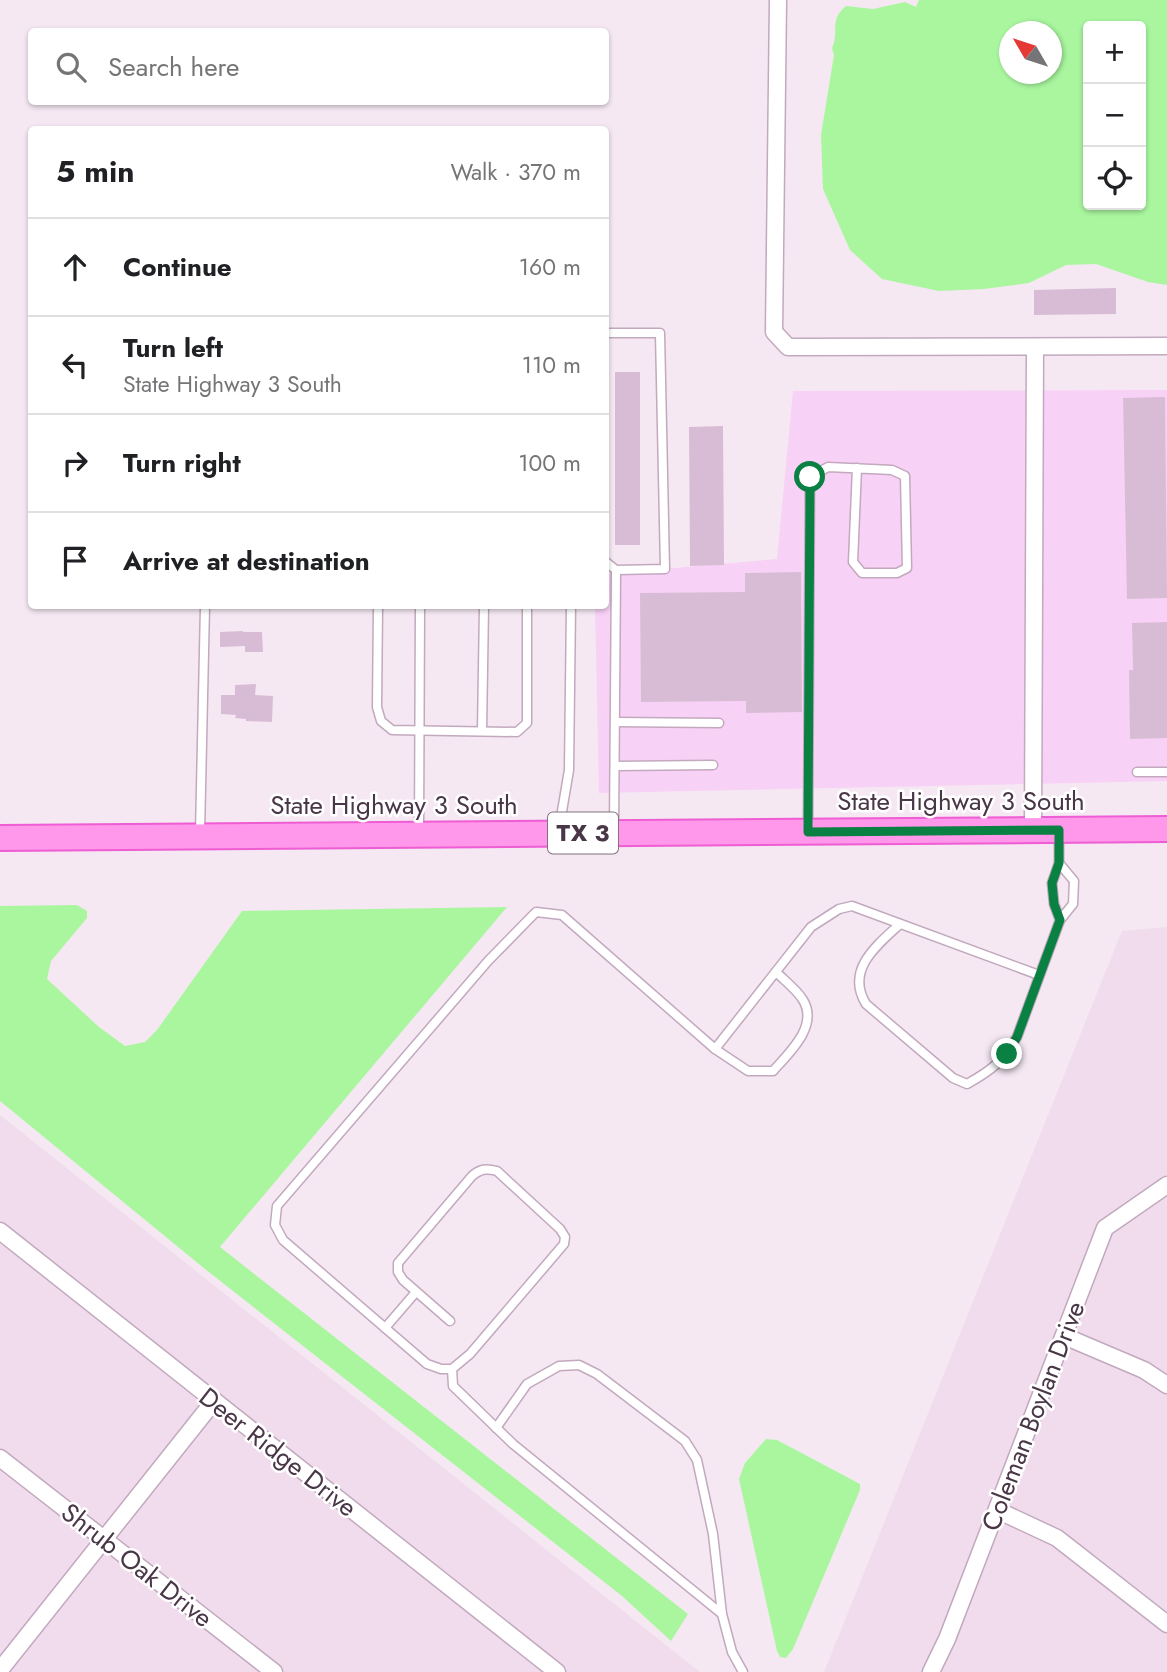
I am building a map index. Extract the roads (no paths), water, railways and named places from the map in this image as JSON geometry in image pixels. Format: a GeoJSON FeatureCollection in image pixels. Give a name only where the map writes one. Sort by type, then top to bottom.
{"type":"FeatureCollection","features":[{"type":"Feature","properties":{"kind":"main road","name":"State Highway 3 South"},"geometry":{"type":"LineString","coordinates":[[0,838],[1167,829]]}},
{"type":"Feature","properties":{"kind":"street"},"geometry":{"type":"LineString","coordinates":[[778,0],[774,332],[788,347],[1167,346]]}},
{"type":"Feature","properties":{"kind":"street"},"geometry":{"type":"LineString","coordinates":[[1033,830],[1035,347]]}},
{"type":"Feature","properties":{"kind":"street","name":"Coleman Boylan Drive"},"geometry":{"type":"LineString","coordinates":[[931,1672],[947,1639],[1105,1228],[1167,1185]]}},
{"type":"Feature","properties":{"kind":"street","name":"Deer Ridge Drive"},"geometry":{"type":"LineString","coordinates":[[0,1231],[557,1672]]}},
{"type":"Feature","properties":{"kind":"street"},"geometry":{"type":"LineString","coordinates":[[1064,1336],[1144,1370],[1167,1385]]}},
{"type":"Feature","properties":{"kind":"street"},"geometry":{"type":"LineString","coordinates":[[0,1670],[214,1401]]}},
{"type":"Feature","properties":{"kind":"street","name":"Shrub Oak Drive"},"geometry":{"type":"LineString","coordinates":[[0,1458],[274,1672]]}},
{"type":"Feature","properties":{"kind":"street"},"geometry":{"type":"LineString","coordinates":[[997,1510],[1057,1538],[1167,1624]]}},
{"type":"Feature","properties":{"kind":"lane"},"geometry":{"type":"LineString","coordinates":[[609,333],[660,333],[665,569],[616,570],[609,564]]}},
{"type":"Feature","properties":{"kind":"lane"},"geometry":{"type":"LineString","coordinates":[[808,832],[810,477],[828,467],[857,468],[891,470],[905,476],[907,568],[897,573],[862,573],[853,562],[857,468]]}},
{"type":"Feature","properties":{"kind":"lane"},"geometry":{"type":"LineString","coordinates":[[614,833],[616,570]]}},
{"type":"Feature","properties":{"kind":"lane"},"geometry":{"type":"LineString","coordinates":[[200,836],[205,609]]}},
{"type":"Feature","properties":{"kind":"lane"},"geometry":{"type":"LineString","coordinates":[[378,609],[377,707],[381,721],[393,730],[517,732],[527,723],[527,609]]}},
{"type":"Feature","properties":{"kind":"lane"},"geometry":{"type":"LineString","coordinates":[[419,835],[420,609]]}},
{"type":"Feature","properties":{"kind":"lane"},"geometry":{"type":"LineString","coordinates":[[482,731],[484,609]]}},
{"type":"Feature","properties":{"kind":"lane"},"geometry":{"type":"LineString","coordinates":[[558,834],[569,770],[571,609]]}},
{"type":"Feature","properties":{"kind":"lane"},"geometry":{"type":"LineString","coordinates":[[616,722],[719,723]]}},
{"type":"Feature","properties":{"kind":"lane"},"geometry":{"type":"LineString","coordinates":[[616,766],[713,765]]}},
{"type":"Feature","properties":{"kind":"lane"},"geometry":{"type":"LineString","coordinates":[[1137,772],[1167,772]]}},
{"type":"Feature","properties":{"kind":"lane"},"geometry":{"type":"LineString","coordinates":[[1059,830],[1059,863],[1052,883],[1054,904],[1060,920]]}},
{"type":"Feature","properties":{"kind":"lane"},"geometry":{"type":"LineString","coordinates":[[900,924],[867,956],[859,972],[861,996],[866,1004],[953,1078],[967,1084],[995,1068],[1007,1054],[1017,1037],[1060,920],[1073,904],[1074,881],[1059,863]]}},
{"type":"Feature","properties":{"kind":"lane"},"geometry":{"type":"LineString","coordinates":[[715,1049],[811,928],[839,909],[852,906],[1039,975]]}},
{"type":"Feature","properties":{"kind":"lane"},"geometry":{"type":"LineString","coordinates":[[450,1321],[403,1280],[398,1272],[398,1264],[478,1171],[487,1168],[497,1171],[560,1229],[565,1237],[564,1244],[470,1354],[452,1369],[441,1369],[427,1364],[283,1240],[275,1225],[277,1206],[488,961],[536,912],[562,915],[715,1049],[748,1071],[773,1070],[797,1043],[808,1020],[804,1000],[776,972]]}},
{"type":"Feature","properties":{"kind":"lane"},"geometry":{"type":"LineString","coordinates":[[385,1328],[416,1292]]}},
{"type":"Feature","properties":{"kind":"lane"},"geometry":{"type":"LineString","coordinates":[[496,1428],[527,1384],[559,1366],[579,1364],[597,1374],[685,1441],[697,1460],[709,1513],[722,1614],[732,1652],[743,1672]]}},
{"type":"Feature","properties":{"kind":"lane"},"geometry":{"type":"LineString","coordinates":[[452,1369],[453,1386],[513,1444],[722,1614]]}}]}
